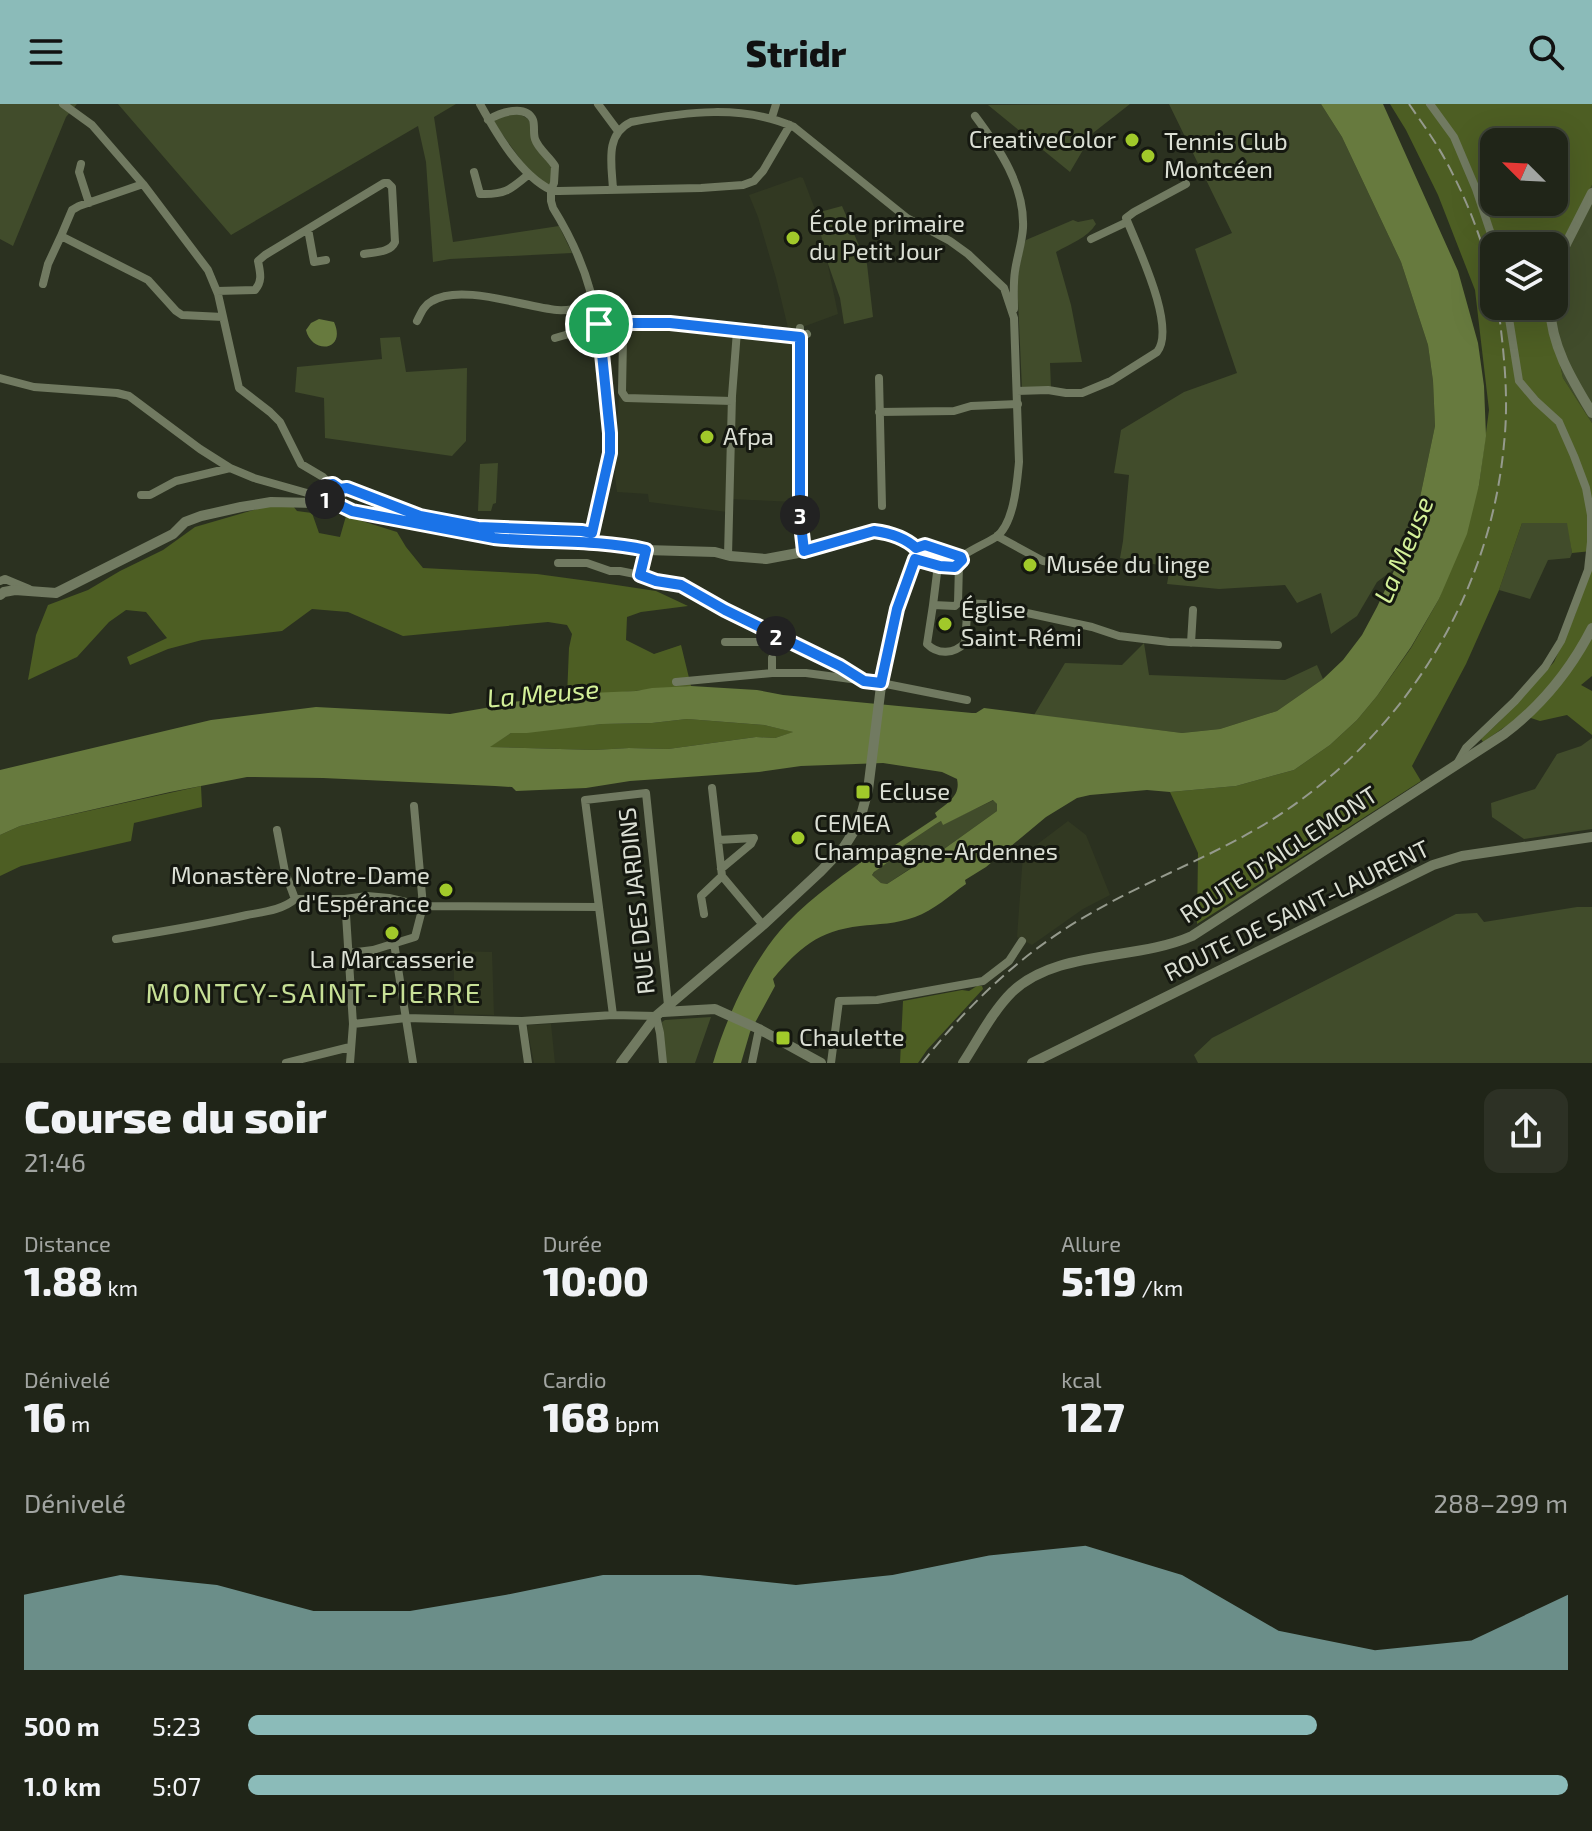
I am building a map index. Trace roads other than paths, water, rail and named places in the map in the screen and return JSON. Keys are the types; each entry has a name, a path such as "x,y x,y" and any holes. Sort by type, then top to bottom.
{"street":[{"path":"63,104 92,125 143,184 208,270 217,291 239,388 280,422 301,464 323,477 344,508 494,538 592,538"},
{"path":"480,104 488,120 529,174 540,185 551,190 743,185 754,181 763,171 790,125"},
{"path":"598,104 618,131"},
{"path":"772,117 776,104"},
{"path":"1430,104 1454,137 1490,232"},
{"path":"488,120 513,108 529,113 533,119 535,140 555,166 551,190 553,208 578,252 589,281 599,324 610,423 610,453 592,538"},
{"path":"613,190 612,145 621,127 631,122 706,110 772,117 790,125 907,218 968,254 1004,288 1014,318"},
{"path":"0,378 34,387 129,396 200,449 230,468 254,478 307,493 347,488 420,516 464,525 575,531 646,550 715,552 766,559 874,531 886,532 901,538 916,553 938,565 955,567 960,560 997,536 1007,522 1019,462 1014,275 1023,228 1021,211 1018,192 1007,165 975,116"},
{"path":"81,164 79,172 89,203"},
{"path":"474,172 480,194 500,195 529,174"},
{"path":"750,182 755,193"},
{"path":"217,291 255,290 261,277 260,258 388,183 392,187 395,242 387,250 364,254"},
{"path":"43,284 48,264 72,210 143,184"},
{"path":"1017,391 1082,393 1111,381 1162,346 1162,325 1153,281 1126,218 1186,184"},
{"path":"1568,240 1592,193"},
{"path":"1091,239 1127,222"},
{"path":"308,229 314,262 326,260"},
{"path":"61,236 148,280 182,315 223,317"},
{"path":"417,321 423,308 445,295 498,298 559,310 595,306"},
{"path":"1457,764 1466,748 1545,667 1561,641 1588,570 1591,515 1586,488 1559,422 1519,381 1509,320"},
{"path":"1552,320 1562,360 1592,413"},
{"path":"555,338 599,324 670,323 737,331 802,333 800,515 804,551"},
{"path":"728,556 737,331"},
{"path":"623,339 622,392 626,398 732,401"},
{"path":"879,378 882,506"},
{"path":"879,412 954,411 971,406 1018,404"},
{"path":"141,495 150,495 187,478 230,468"},
{"path":"0,595 15,590 56,593 173,534 185,522 201,516 271,502 315,503 332,492"},
{"path":"997,536 1043,561 1084,567"},
{"path":"621,1063 662,1011 763,925 844,847 864,809 880,687 897,609 916,553 925,545 960,560"},
{"path":"640,575 646,550"},
{"path":"938,565 927,644 942,653 962,647 965,643 967,615 962,603 960,560"},
{"path":"558,563 587,563 610,571 681,585 864,681 880,687 967,700"},
{"path":"0,581 5,579 36,592"},
{"path":"933,605 985,604 1092,627 1119,636 1169,642 1278,645"},
{"path":"1191,643 1193,610"},
{"name":"ROUTE D'AIGLEMONT","path":"963,1063 1000,1006 1034,975 1069,964 1163,947 1192,936 1516,725 1567,669 1592,628"},
{"path":"725,642 770,642 796,646"},
{"path":"772,658 772,673"},
{"path":"676,682 772,673 806,673 864,681"},
{"path":"712,788 721,872 763,925"},
{"name":"RUE DES JARDINS","path":"599,907 585,800 646,793 663,1063"},
{"path":"349,953 373,950 415,937 423,906 414,806"},
{"path":"277,830 285,872 295,899"},
{"name":"ROUTE DE SAINT-LAURENT","path":"1032,1063 1433,865 1462,856 1592,837"},
{"path":"704,914 701,896 754,838 718,840"},
{"path":"116,939 230,919 290,904 295,899 367,896 423,906 599,907 613,1015"},
{"path":"345,899 353,1024 350,1063"},
{"path":"831,1063 839,1001 877,1000 983,981 1009,961 1022,941"},
{"path":"394,943 413,1063"},
{"path":"693,984 693,998 703,1009"},
{"path":"353,1024 406,1018 522,1021 715,1009 821,1063"},
{"path":"522,1021 528,1063"},
{"path":"752,1063 758,1029"},
{"path":"286,1063 350,1047"}],"water":[{"name":"La Meuse","path":"1321,104 1383,104 1458,271 1478,343 1484,386 1486,436 1479,485 1467,534 1439,599 1411,647 1357,720 1330,745 1294,770 1236,786 1170,792 1147,790 1077,798 1046,817 986,867 965,880 966,884 928,911 901,921 845,928 810,943 773,979 775,986 750,1032 741,1063 713,1063 742,988 775,937 797,913 842,876 882,847 886,851 937,817 935,813 955,795 957,779 942,772 883,763 801,766 630,781 586,788 516,791 512,787 495,786 247,777 20,826 0,835 0,770 211,720 316,707 450,714 494,704 691,686 972,713 984,708 1182,733 1220,729 1277,711 1323,679 1362,635 1407,543 1435,426 1428,345 1401,262 1342,137","holes":["687,719 764,725 793,732 775,738 756,737 668,749 490,747 511,733","993,800 997,811 944,849 940,845 938,851 887,884 872,875 891,860 888,856 936,824 941,821 943,825"]},
{"path":"319,319 334,322 337,332 332,344 321,346 309,338 306,330"}],"railway":[{"path":"1409,104 1447,163 1480,239"},
{"path":"922,1063 979,998 1044,943 1114,900 1265,824 1313,791 1356,752 1395,709 1429,662 1457,611 1479,558 1495,502 1506,410 1500,320"}],"place":[{"name":"CreativeColor","path":"1132,140"},
{"name":"Tennis Club Montcéen","path":"1148,156"},
{"name":"École primaire du Petit Jour","path":"793,238"},
{"name":"Afpa","path":"707,437"},
{"name":"Musée du linge","path":"1030,565"},
{"name":"Église Saint-Rémi","path":"945,624"},
{"name":"Ecluse","path":"863,792"},
{"name":"CEMEA Champagne-Ardennes","path":"798,838"},
{"name":"Monastère Notre-Dame d'Espérance","path":"446,890"},
{"name":"La Marcasserie","path":"392,933"},
{"name":"Chaulette","path":"783,1038"}],"district":[{"name":"MONTCY-SAINT-PIERRE","path":"314,993"}]}
